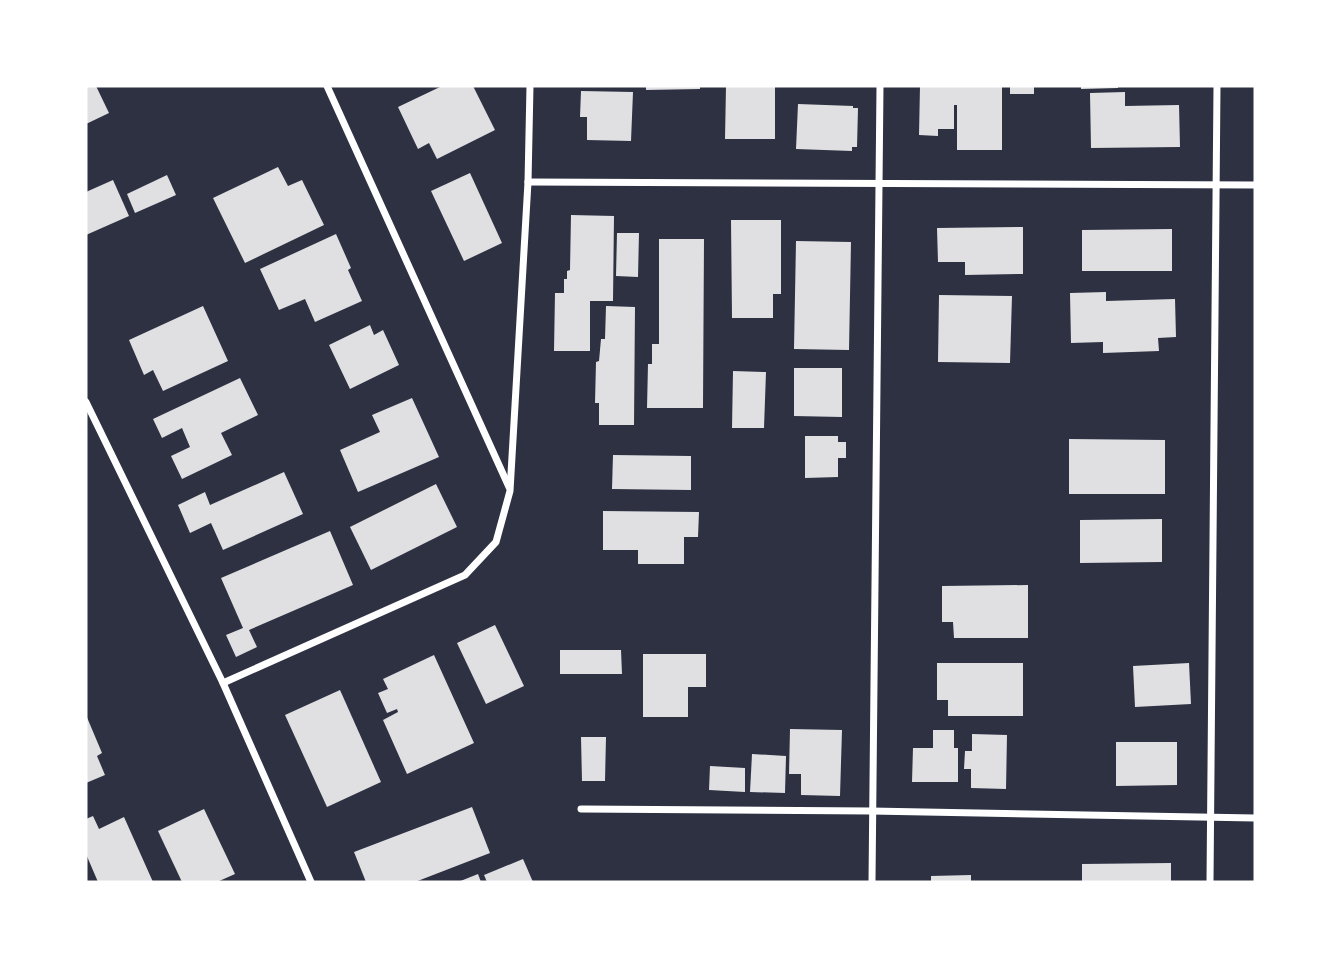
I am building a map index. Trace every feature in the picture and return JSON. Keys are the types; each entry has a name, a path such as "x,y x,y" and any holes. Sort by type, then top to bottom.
{"street":[{"path":"327,86 510,491"},
{"path":"223,683 465,575 496,542 510,491 528,181 530,86"},
{"path":"872,882 880,86"},
{"path":"1210,882 1217,86"},
{"path":"528,181 1255,185"},
{"path":"86,402 223,683 311,882"},
{"path":"581,809 1255,818"}],"building":[{"path":"86,86 96,86 109,113 86,124"},
{"path":"442,86 473,86 495,130 437,159 429,143 418,149 398,107"},
{"path":"646,86 700,86 700,89 646,90"},
{"path":"726,86 775,86 775,139 725,139"},
{"path":"920,86 1002,86 1002,150 957,150 957,105 954,105 954,129 938,129 938,136 919,135"},
{"path":"1010,86 1034,86 1034,94 1010,94"},
{"path":"1081,86 1118,86 1118,88 1081,89"},
{"path":"581,91 633,92 631,141 587,140 587,117 580,117"},
{"path":"1125,92 1125,106 1179,105 1180,147 1091,148 1090,93"},
{"path":"798,104 858,108 857,147 852,147 852,151 796,149"},
{"path":"278,167 288,186 302,180 324,225 245,263 213,198"},
{"path":"470,173 502,243 464,261 431,191"},
{"path":"167,175 176,195 135,213 127,194"},
{"path":"113,180 129,216 86,235 86,192"},
{"path":"571,215 614,216 613,301 590,301 590,351 554,351 555,293 564,293 564,279 567,279 567,271 570,270"},
{"path":"731,220 781,220 781,294 773,294 773,318 732,318"},
{"path":"1023,227 1023,274 965,275 965,262 938,262 937,228"},
{"path":"1172,229 1172,271 1082,271 1082,230"},
{"path":"617,233 639,233 638,277 616,276"},
{"path":"336,234 362,301 315,322 305,299 279,310 260,269"},
{"path":"659,239 704,239 703,408 647,408 648,364 652,364 652,344 659,344"},
{"path":"796,241 851,242 849,350 794,349"},
{"path":"1106,292 1106,301 1175,299 1176,337 1158,338 1159,351 1103,353 1103,342 1071,343 1070,293"},
{"path":"939,295 1012,296 1010,363 938,362"},
{"path":"203,306 228,361 163,391 153,370 144,375 129,340"},
{"path":"606,306 635,307 634,425 599,425 599,403 595,403 596,362 599,361 601,339 605,339"},
{"path":"370,325 374,335 383,330 399,365 350,389 329,345"},
{"path":"794,368 842,368 842,417 794,416"},
{"path":"733,371 766,372 764,428 732,428"},
{"path":"240,378 258,415 221,433 232,455 182,479 171,456 190,447 182,428 162,438 153,419"},
{"path":"412,398 439,457 358,492 340,450 380,432 372,415"},
{"path":"805,436 838,436 838,442 846,442 846,458 838,458 838,477 805,478"},
{"path":"1069,439 1165,440 1165,494 1069,494"},
{"path":"613,455 691,456 691,490 612,489"},
{"path":"284,472 303,514 223,550 211,523 190,533 178,505 205,492 210,505"},
{"path":"436,484 457,527 371,570 350,527"},
{"path":"603,511 699,512 698,537 684,537 684,564 638,564 638,550 603,550"},
{"path":"1162,519 1162,562 1080,563 1080,520"},
{"path":"330,531 353,585 249,630 257,647 236,657 226,635 243,628 221,578"},
{"path":"1028,585 1028,638 954,638 953,622 942,622 942,586"},
{"path":"495,625 524,686 486,704 457,643"},
{"path":"560,650 621,650 622,674 560,674"},
{"path":"643,654 706,654 706,687 688,687 688,717 643,717"},
{"path":"434,655 474,743 407,774 383,720 398,712 397,709 387,713 378,693 388,689 383,679"},
{"path":"937,663 1023,663 1023,716 948,716 948,700 937,700"},
{"path":"1189,663 1191,704 1135,707 1133,666"},
{"path":"340,690 381,782 327,807 285,715"},
{"path":"86,715 102,753 97,756 105,775 86,783"},
{"path":"790,729 842,730 840,796 801,795 801,774 789,774"},
{"path":"933,730 954,730 954,748 958,748 958,782 912,782 913,748 933,748"},
{"path":"972,734 1007,735 1006,789 971,788 971,769 964,769 965,751 972,751"},
{"path":"581,737 606,737 605,781 582,781"},
{"path":"1116,742 1177,742 1177,785 1116,786"},
{"path":"752,754 786,756 785,793 750,792"},
{"path":"710,766 745,768 745,792 709,790"},
{"path":"472,807 490,853 415,882 366,882 354,852"},
{"path":"204,809 235,874 217,882 182,882 158,831"},
{"path":"93,816 99,829 124,817 153,882 98,882 86,854 86,819"},
{"path":"523,859 533,882 487,882 484,875"},
{"path":"1171,863 1171,882 1082,882 1082,864"},
{"path":"478,874 481,882 458,882"},
{"path":"971,875 971,882 931,882 931,876"}]}
